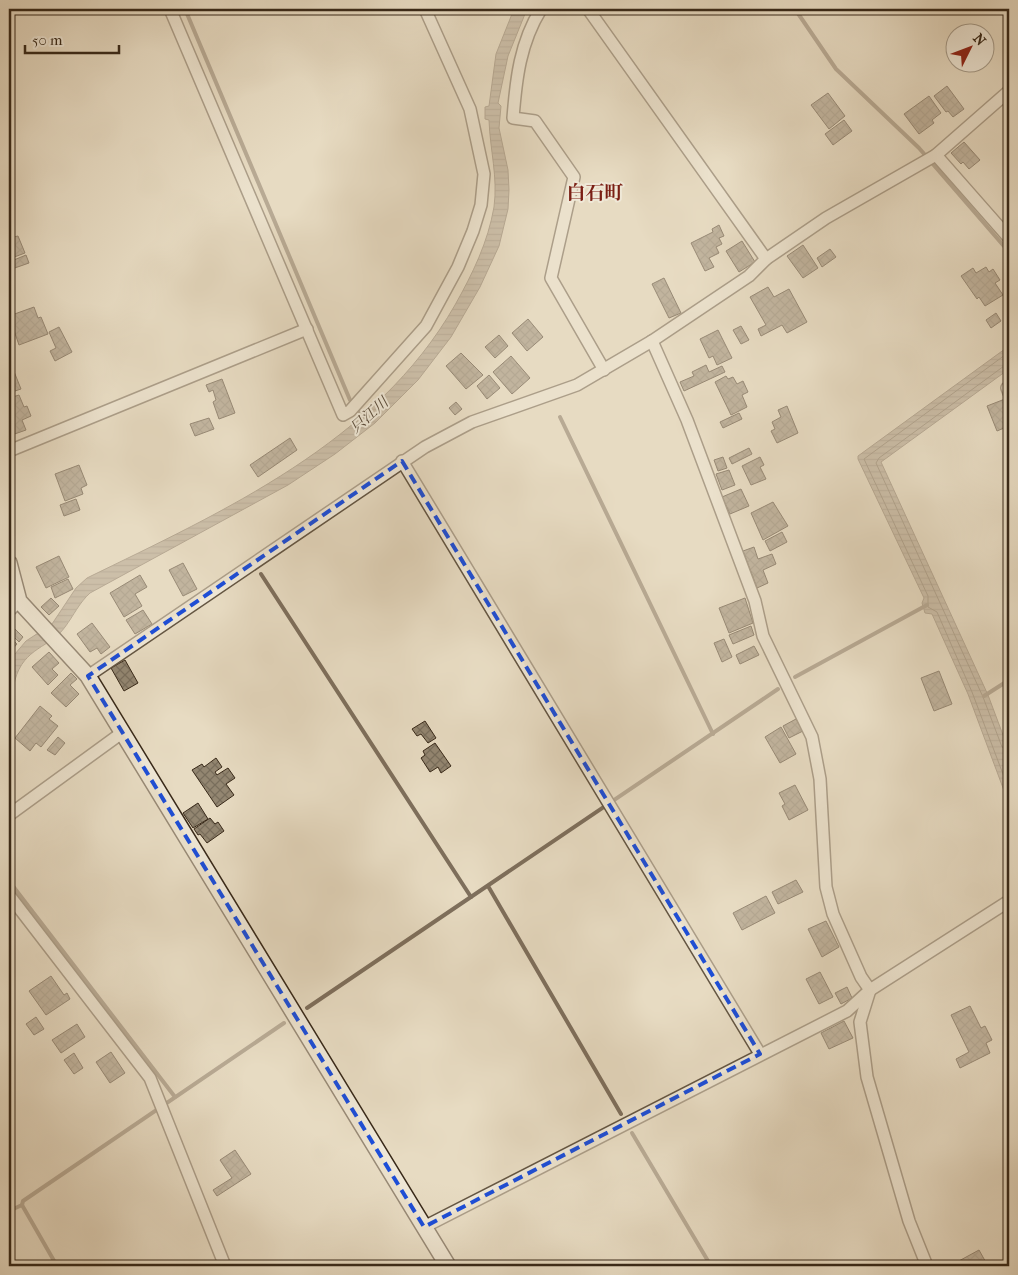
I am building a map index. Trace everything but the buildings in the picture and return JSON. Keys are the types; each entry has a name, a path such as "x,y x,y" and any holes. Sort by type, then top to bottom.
{"street":[{"path":"170,9 343,414 350,411 426,326 458,267 474,231 481,204 484,174 470,110 425,9"},
{"path":"541,9 535,18 518,66 513,118 535,122 574,177 551,278 604,370"},
{"path":"588,9 766,259"},
{"path":"88,676 402,462 472,422 577,385 652,341 749,276 766,259 826,218 931,158 1009,92"},
{"path":"931,158 1005,226 1009,238"},
{"path":"9,450 307,329"},
{"path":"652,341 687,420 725,520 755,601 764,636 812,737 820,779 826,887 833,914 861,977 870,990"},
{"path":"1009,387 1009,393"},
{"path":"402,462 760,1054"},
{"path":"9,563 14,606 38,624 88,676 448,1266"},
{"path":"9,815 123,732"},
{"path":"9,895 150,1078 225,1266"},
{"path":"424,1227 847,1011 870,990 1009,900"},
{"path":"870,990 860,1022 867,1077 908,1220 927,1266"}],"highlighted area":[{"path":"402,461 760,1054 424,1227 88,676"}],"water":[{"name":"只江川","path":"514,9 527,9 508,56 498,103 501,106 499,128 508,170 508,209 499,246 480,287 451,337 418,380 375,423 335,454 288,485 90,593 59,634 24,661 15,680 12,712 9,722 9,661 26,641 52,624 76,588 87,578 243,499 293,468 340,434 383,396 422,354 455,305 468,281 484,245 491,220 494,207 495,185 489,120 485,119 485,107 489,106 496,54"},
{"path":"1009,346 1009,369 881,462 988,695 1009,751 1009,804 968,694 932,614 925,613 922,603 924,598 858,456"}],"waterway":[{"path":"185,9 350,400"},
{"path":"795,9 836,69 919,148 1009,252"},
{"name":"只江川","path":"360,412 367,419"},
{"path":"560,417 713,734"},
{"path":"261,574 471,897"},
{"path":"795,677 927,605"},
{"path":"984,696 1009,680"},
{"path":"307,1008 778,689"},
{"path":"9,881 175,1097"},
{"path":"488,886 621,1114"},
{"path":"57,1266 22,1205 23,1201 284,1023"},
{"path":"632,1133 711,1266"},
{"path":"9,1211 22,1205"}],"district":[{"name":"白石町","path":"595,192"}]}
